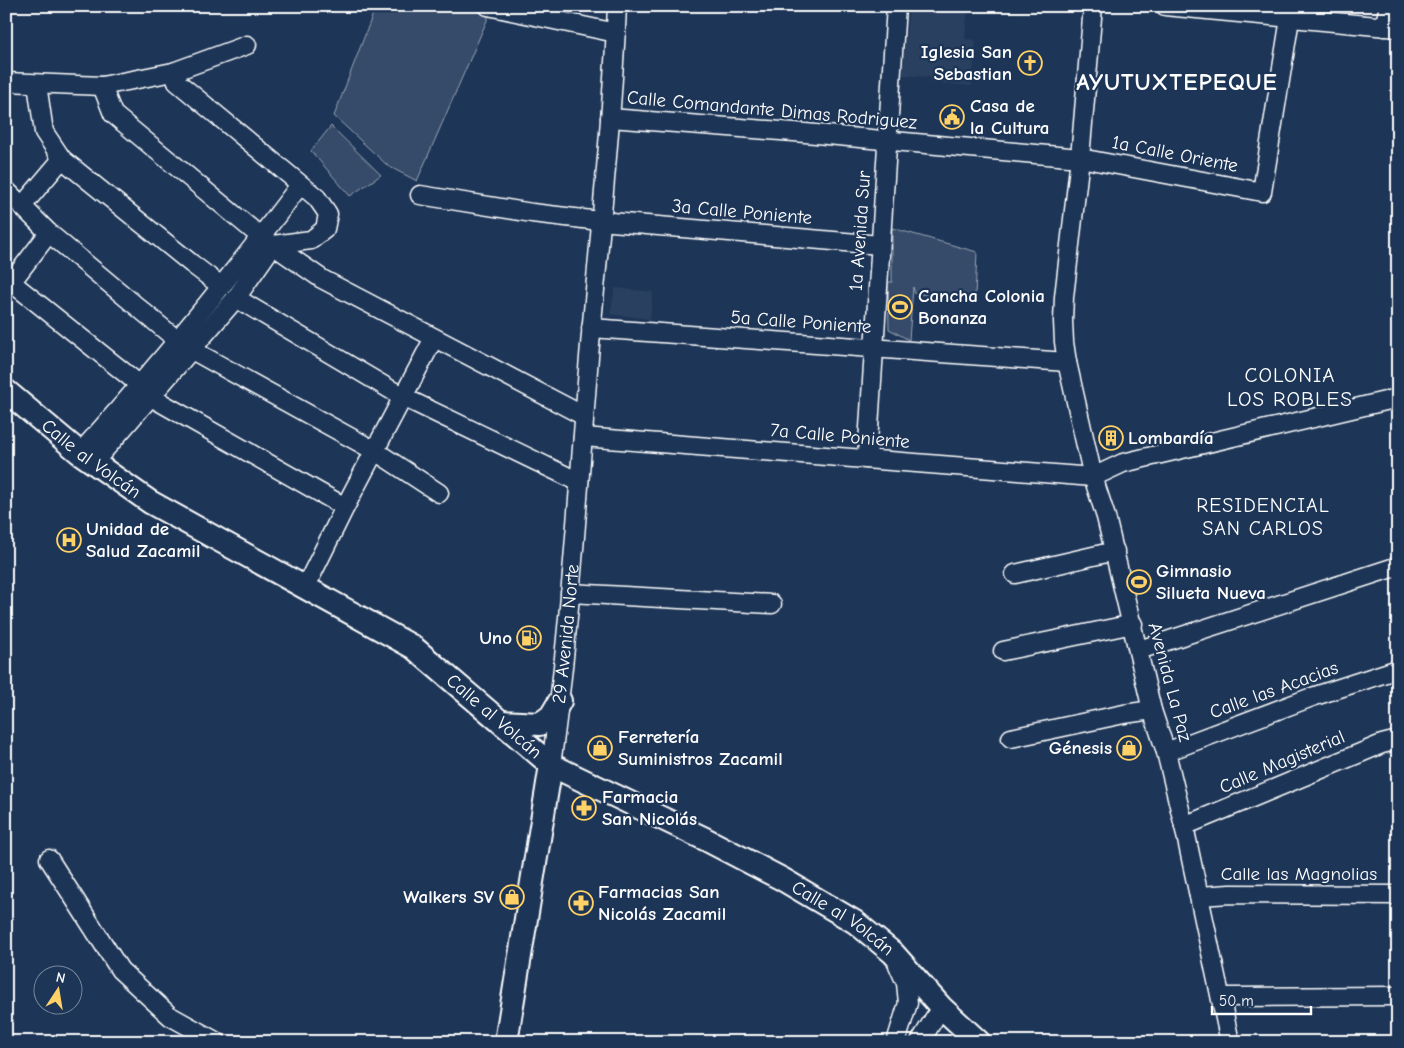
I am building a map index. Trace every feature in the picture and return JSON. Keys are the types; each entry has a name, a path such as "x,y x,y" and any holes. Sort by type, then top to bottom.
{"main road":[{"name":"Calle al Volcán","path":"6,390 87,458 150,502 413,647 551,765 705,839 782,879 855,922 893,953 941,1007 978,1042"},
{"path":"501,722 540,724 551,716 560,701"},
{"name":"29 Avenida Norte","path":"506,1042 551,765"}],"street":[{"path":"488,6 616,33"},
{"name":"29 Avenida Norte","path":"551,765 560,701 570,592 610,118 617,6"},
{"name":"1a Avenida Sur","path":"866,459 896,6"},
{"name":"Avenida La Paz","path":"1093,6 1080,158 1063,309 1063,333 1067,362 1093,477 1115,551 1152,710 1166,752 1184,826 1230,1042"},
{"path":"1165,6 1292,12 1391,27 1389,6"},
{"name":"1a Calle Oriente","path":"1080,158 1262,192 1292,12"},
{"path":"6,82 102,86 174,72 247,45"},
{"path":"146,391 177,340 221,286 267,241 311,240 325,229 328,214 318,198 177,82 174,72"},
{"path":"38,84 44,132 62,159 221,286"},
{"path":"102,86 113,114 267,241 322,279 584,416"},
{"name":"Calle Comandante Dimas Rodriguez","path":"610,118 887,140 1080,158"},
{"path":"23,206 62,159"},
{"path":"87,458 146,391 192,350 236,298 300,185"},
{"path":"6,190 50,233 177,340"},
{"name":"3a Calle Poniente","path":"420,194 532,213 600,221 880,245"},
{"path":"50,233 8,283 146,391 345,507"},
{"path":"236,298 403,397 579,482"},
{"name":"5a Calle Poniente","path":"592,328 1067,362"},
{"path":"305,588 345,507 434,338"},
{"path":"192,350 375,451 439,493"},
{"path":"1093,477 1123,463 1398,398"},
{"name":"7a Calle Poniente","path":"583,437 1093,477"},
{"path":"1015,574 1115,551"},
{"path":"1139,650 1398,566"},
{"path":"570,592 772,604"},
{"path":"1003,651 1133,624"},
{"name":"Calle las Acacias","path":"1166,752 1312,697 1398,669"},
{"path":"1011,738 1124,714 1152,710"},
{"name":"Calle Magisterial","path":"1184,826 1382,744 1398,740"},
{"path":"49,859 120,970 170,1016 216,1042"},
{"name":"Calle las Magnolias","path":"1199,896 1230,894 1398,895"},
{"path":"893,953 906,983 908,993 908,1004 896,1042"},
{"path":"1221,997 1398,996"},
{"path":"920,1042 941,1007"}],"shaded area":[{"path":"376,6 470,6 491,11 417,181 388,166 334,116"},
{"path":"909,6 968,6 965,39 976,40 972,86 930,82 930,77 902,75"},
{"path":"331,126 381,175 350,196 311,151"},
{"path":"892,228 977,252 975,298 915,294 913,287 909,340 889,329 888,282 892,282"},
{"path":"615,288 653,292 650,319 610,314"}],"place":[{"name":"Iglesia San Sebastian","path":"1030,63"},
{"name":"Casa de la Cultura","path":"952,117"},
{"name":"Cancha Colonia Bonanza","path":"900,307"},
{"name":"Lombardía","path":"1111,438"},
{"name":"Unidad de Salud Zacamil","path":"69,540"},
{"name":"Gimnasio Silueta Nueva","path":"1139,582"},
{"name":"Uno","path":"529,638"},
{"name":"Ferretería Suministros Zacamil","path":"600,748"},
{"name":"Génesis","path":"1129,748"},
{"name":"Farmacia San Nicolás","path":"584,808"},
{"name":"Walkers SV","path":"512,897"},
{"name":"Farmacias San Nicolás Zacamil","path":"581,903"}],"district":[{"name":"AYUTUXTEPEQUE","path":"1177,82"},
{"name":"COLONIA LOS ROBLES","path":"1290,387"},
{"name":"RESIDENCIAL SAN CARLOS","path":"1263,516"}]}
